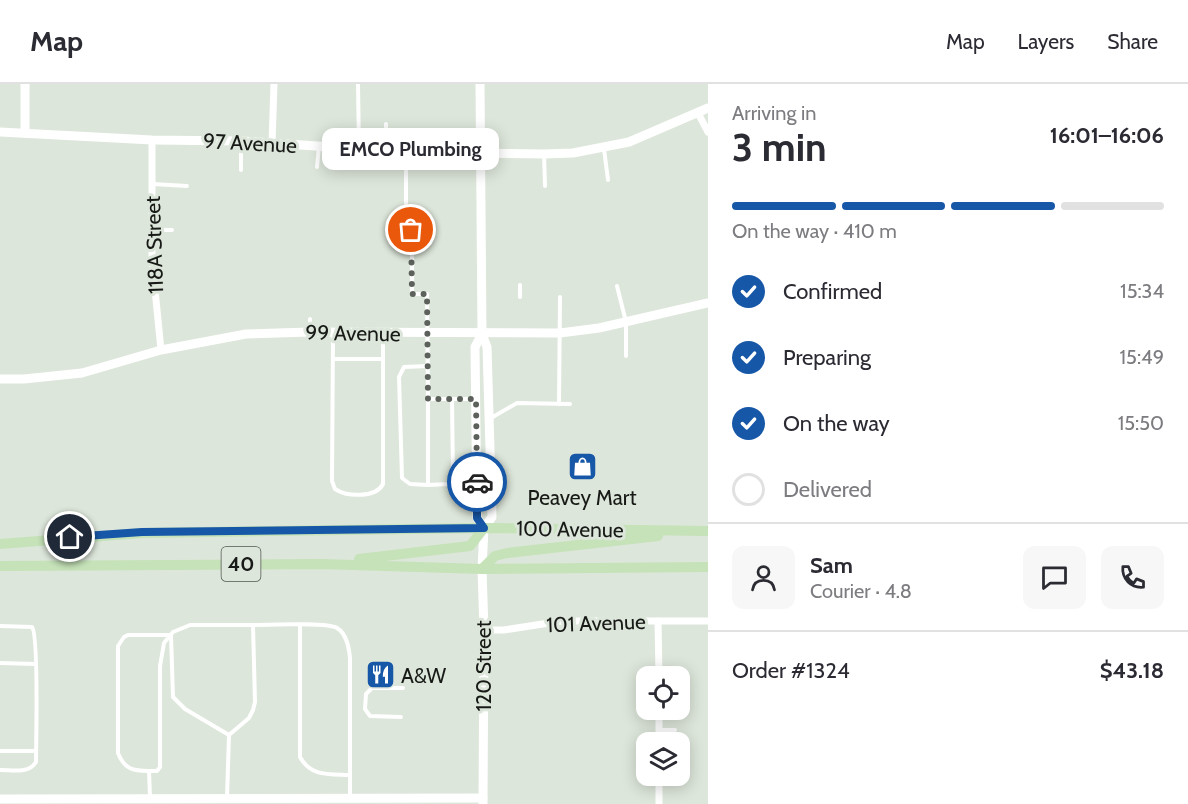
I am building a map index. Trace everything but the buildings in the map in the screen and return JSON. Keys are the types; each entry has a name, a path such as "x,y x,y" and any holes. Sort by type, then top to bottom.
{"main road":[{"name":"100 Avenue","path":"0,544 142,532 484,528 707,531"},
{"path":"321,564 470,546 484,528"},
{"path":"482,569 495,556 507,553 707,531"},
{"name":"100 Avenue","path":"0,566 321,564 482,569 708,567"}],"street":[{"path":"25,84 25,133"},
{"path":"272,143 274,84"},
{"name":"120 Street","path":"480,84 482,334 488,347 492,517 484,528 482,569 483,801"},
{"name":"97 Avenue","path":"0,132 152,140 241,141 406,152 544,154 573,153 629,142 708,108"},
{"path":"698,113 708,132"},
{"name":"118A Street","path":"152,140 154,290 161,350"},
{"name":"99 Avenue","path":"0,379 82,373 161,350 246,334 560,333 599,328 708,303"},
{"name":"120 Street","path":"482,334 475,347 477,518 484,528"},
{"name":"101 Avenue","path":"484,630 504,630 562,621 708,621"},
{"path":"658,621 658,666"},
{"path":"659,720 659,730"},
{"path":"659,786 659,804"},
{"path":"0,799 63,801 350,798 483,801"}],"lane":[{"path":"358,84 358,149"},
{"path":"386,124 386,151"},
{"path":"241,141 241,170"},
{"path":"316,167 319,147"},
{"path":"604,148 608,180"},
{"path":"406,152 406,215 411,226 412,294 427,294 428,485"},
{"path":"544,154 545,186"},
{"path":"152,184 187,186"},
{"path":"152,230 172,230"},
{"path":"520,285 520,297"},
{"path":"617,286 626,322 626,356"},
{"path":"559,404 560,297"},
{"path":"310,319 310,332"},
{"path":"333,332 332,481 335,489 344,494 374,493 382,488 383,484 383,333"},
{"path":"333,359 383,360"},
{"path":"428,366 404,368 399,377 402,478 410,484 445,485 452,482 452,399"},
{"path":"428,399 476,399"},
{"path":"490,418 517,403 570,404"},
{"path":"171,635 128,635 118,646 118,753 121,761 130,770 157,771 160,767 161,652 164,643 180,628 190,625 336,627 342,632 349,647 350,798"},
{"path":"227,799 229,735 249,718 255,702 253,625"},
{"path":"300,625 300,757 308,768 320,774 350,775"},
{"path":"0,626 33,627 36,633 36,762 31,768 0,770"},
{"path":"171,635 173,697 185,709 229,735"},
{"path":"0,663 36,664"},
{"path":"401,717 370,716 365,709 366,694 372,688 403,688"},
{"path":"659,730 675,730"},
{"path":"0,751 36,752"},
{"path":"150,771 150,799"}],"way so far":[{"path":"411,230 412,294 427,294 428,399 476,399 477,482"}],"place":[{"name":"EMCO Plumbing","path":"411,230"},
{"name":"Peavey Mart","path":"582,466"},
{"name":"A&W","path":"380,675"}],"route":[{"path":"70,537 142,532 484,528 477,518 477,482"}]}
